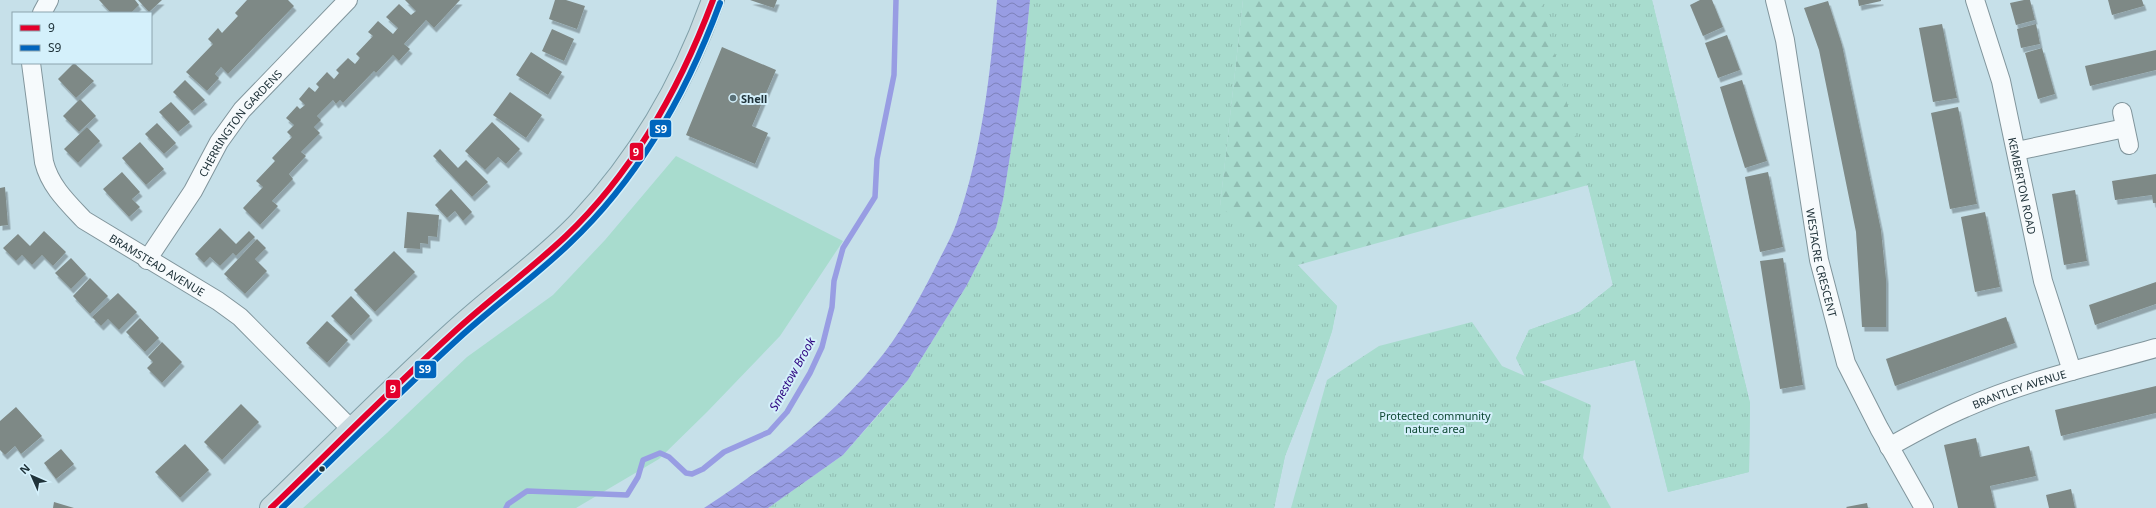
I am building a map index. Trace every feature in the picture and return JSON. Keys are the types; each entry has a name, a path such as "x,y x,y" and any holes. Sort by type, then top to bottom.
{"highway":[{"path":"271,508 455,330 580,222 611,186 638,151 666,106 689,61 713,0"}],"street":[{"path":"43,12 49,0"},
{"name":"CHERRINGTON GARDENS","path":"147,260 193,191 219,142 242,110 348,0"},
{"name":"WESTACRE CRESCENT","path":"1775,0 1785,40 1819,260 1846,363 1889,447 1924,508"},
{"name":"KEMBERTON ROAD","path":"1975,0 2001,81 2017,151 2043,281 2072,371"},
{"name":"BRAMSTEAD AVENUE","path":"31,64 44,162 48,176 66,201 84,220 147,260 218,301 240,317 352,430"},
{"path":"2017,151 2125,128"},
{"name":"BRANTLEY AVENUE","path":"1889,447 1965,407 1994,396 2072,371 2156,348"}],"green space":[{"path":"1030,0 1243,0 1220,207 1297,265 1337,306 1332,331 1320,367 1285,456 1274,508 768,508 843,455 908,380 967,285 996,228 1003,200 1021,87"},
{"path":"1243,0 1652,0 1750,403 1749,472 1668,492 1635,360 1529,384 1516,358 1529,330 1579,312 1613,285 1588,185 1298,265 1337,306 1332,331 1320,367 1285,456 1274,508 1126,169 1220,206"},
{"name":"Protected community nature area","path":"1541,0 1652,0 1750,403 1749,472 1668,492 1635,360 1539,382 1591,405 1583,458 1611,508 1291,508 1327,380 1379,346 1472,322 1502,366 1525,376 1516,358 1529,330 1579,312 1613,285"},
{"path":"676,156 843,241 780,336 707,412 659,459 576,508 303,508 387,433 467,357 553,295 605,240"}],"water":[{"path":"997,0 1030,0 1021,87 1003,200 996,228 967,285 908,380 843,455 768,508 704,508 795,442 838,404 884,353 914,308 952,235 966,195 984,112"}],"building":[{"path":"99,0 135,0 139,5 132,12 110,12"},
{"path":"138,0 162,0 149,12"},
{"path":"247,0 288,0 294,6 228,74 221,67 215,74 219,78 207,91 186,72 213,44 208,39 218,28 222,33 238,16 235,13"},
{"path":"405,0 460,0 434,28 426,20 404,44 410,49 399,61 393,55 376,73 374,71 343,103 340,100 336,104 333,100 317,116 321,120 314,127 320,133 301,152 306,156 289,174 293,179 272,201 278,206 260,225 243,208 263,187 256,181 275,161 272,158 292,137 287,132 294,125 286,118 297,106 300,109 305,105 299,99 309,87 315,92 319,87 316,84 327,72 334,79 339,73 336,70 348,58 355,64 360,58 356,54 373,36 368,32 378,21 393,34 398,28 386,17 399,4 411,15 416,11"},
{"path":"555,0 566,0 585,6 577,29 549,19"},
{"path":"750,0 777,0 774,8"},
{"path":"1700,0 1712,0 1723,27 1703,36 1690,5"},
{"path":"1858,0 1881,0 1881,1 1859,6"},
{"path":"2030,0 2035,20 2016,25 2010,3"},
{"path":"2108,0 2142,0 2144,6 2112,15"},
{"path":"1828,1 1842,45 1881,230 1886,279 1886,327 1862,327 1856,232 1819,50 1804,8"},
{"path":"1942,24 1957,98 1933,102 1919,28"},
{"path":"2036,24 2040,44 2021,48 2017,29"},
{"path":"552,29 574,39 564,61 542,51"},
{"path":"1727,35 1740,70 1718,78 1705,43"},
{"name":"Shell","path":"722,47 776,70 752,126 768,133 755,164 686,135"},
{"path":"2042,48 2055,94 2038,99 2025,53"},
{"path":"2156,50 2156,70 2090,86 2085,66"},
{"path":"531,52 562,72 548,95 516,75"},
{"path":"73,64 75,64 94,81 76,98 58,79"},
{"path":"185,80 205,100 192,111 173,92"},
{"path":"1742,80 1767,161 1745,168 1720,87"},
{"path":"510,92 542,115 526,138 493,115"},
{"path":"80,99 96,116 79,132 63,116"},
{"path":"171,102 190,122 178,132 159,112"},
{"path":"1958,107 1977,204 1950,209 1931,113"},
{"path":"492,122 520,149 506,164 498,157 485,170 465,151"},
{"path":"157,123 176,143 164,154 145,134"},
{"path":"87,127 100,141 78,163 64,149"},
{"path":"140,142 164,169 146,185 122,158"},
{"path":"440,149 458,168 466,160 488,182 472,197 433,156"},
{"path":"122,172 140,192 132,199 140,207 129,217 103,189"},
{"path":"1768,172 1783,247 1760,252 1745,177"},
{"path":"2156,174 2156,203 2153,203 2152,195 2115,200 2112,181"},
{"path":"5,187 8,225 0,226 0,188"},
{"path":"451,189 472,212 463,221 455,211 447,218 435,205"},
{"path":"2075,190 2087,261 2064,265 2052,194"},
{"path":"407,212 439,215 437,237 428,236 428,244 420,243 420,249 404,248"},
{"path":"1985,212 2000,287 1975,292 1961,217"},
{"path":"220,228 236,244 249,231 255,237 236,256 233,253 220,266 210,257 204,263 195,254"},
{"path":"44,231 66,252 53,266 42,255 32,265 22,255 16,261 3,248 18,234 30,246"},
{"path":"257,239 266,248 255,259 267,271 245,294 224,274"},
{"path":"394,251 415,272 375,312 354,290"},
{"path":"71,258 86,274 71,289 55,273"},
{"path":"1783,258 1803,385 1780,389 1760,261"},
{"path":"90,278 108,296 90,314 73,296"},
{"path":"2156,282 2156,304 2095,325 2089,305"},
{"path":"118,293 137,312 119,330 108,319 101,326 92,317"},
{"path":"351,296 370,316 351,336 331,316"},
{"path":"2006,317 2015,343 1895,386 1886,359"},
{"path":"140,318 159,338 145,352 126,332"},
{"path":"327,321 348,340 327,363 306,343"},
{"path":"162,342 182,362 162,383 147,368 153,362 148,357"},
{"path":"2156,386 2156,413 2061,436 2055,410"},
{"path":"241,404 259,422 222,460 204,442"},
{"path":"16,407 42,436 21,454 15,446 5,455 0,450 0,421"},
{"path":"1976,438 1980,457 2029,446 2036,476 1990,486 1995,508 1958,508 1944,445"},
{"path":"185,444 209,470 180,498 155,472"},
{"path":"61,449 74,464 56,479 44,463"},
{"path":"2071,489 2075,508 2049,508 2046,495"},
{"path":"54,502 74,508 53,508"},
{"path":"1867,503 1868,508 1846,507"}],"waterway":[{"name":"Smestow Brook","path":"506,508 508,504 527,491 627,495 638,477 643,460 660,453 669,457 686,473 692,474 703,469 724,452 769,432 787,412 810,373 822,347 832,307 834,281 843,248 875,197 877,159 894,75 896,0"}],"transit line":[{"name":"9","path":"271,508 384,397 468,320 552,249 590,211 613,184 653,127 686,65 713,0"},
{"name":"S9","path":"282,508 437,359 473,326 557,255 595,217 640,162 659,132 692,69 720,3"}],"place":[{"name":"Shell","path":"733,98"}]}
